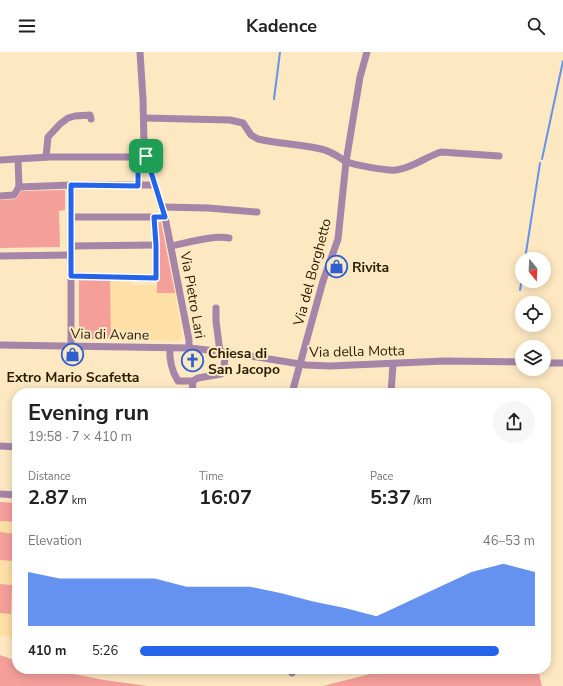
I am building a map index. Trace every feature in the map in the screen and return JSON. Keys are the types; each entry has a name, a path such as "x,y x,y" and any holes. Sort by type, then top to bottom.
{"street":[{"name":"Via Pietro Lari","path":"140,52 144,143 146,156 165,217 189,340 189,348"},
{"name":"Via del Borghetto","path":"293,388 322,281 338,239 346,162 360,77 367,52"},
{"path":"46,157 48,137 60,124 68,118 75,116 90,115 91,119"},
{"path":"144,118 194,118 237,121 243,123 251,135 258,139 322,149 340,156 346,162 388,170 407,168 432,154 441,152 499,156"},
{"path":"138,156 138,186"},
{"path":"0,160 46,157 146,156"},
{"path":"0,196 14,195 19,186 18,159"},
{"path":"70,346 71,185"},
{"path":"19,186 155,186"},
{"path":"162,207 208,208 257,212"},
{"path":"72,217 165,217"},
{"path":"71,276 156,278 154,217"},
{"name":"Via Pietro Lari","path":"170,246 223,237 229,238"},
{"path":"71,246 156,245"},
{"path":"0,256 71,255"},
{"path":"192,388 193,381 198,378 221,374 223,372 223,352 216,321 216,308"},
{"name":"Via di Avane","path":"0,345 170,348 169,356 178,381 193,381"},
{"name":"Via della Motta","path":"170,348 189,348 300,364 330,366 444,361 515,362"},
{"path":"551,363 563,363"},
{"path":"392,388 394,364"},
{"path":"0,446 12,447"},
{"path":"0,494 12,495"}],"shaded area":[{"path":"65,190 65,210 59,211 60,247 0,248 0,200 16,199 21,191"},
{"path":"156,222 161,222 175,293 157,293"},
{"path":"79,279 110,279 111,339 79,339"},
{"path":"110,279 132,279 132,285 156,285 157,293 175,293 182,336 181,339 178,341 111,339"},
{"path":"0,502 12,503 12,522 0,521"},
{"path":"0,521 12,522 12,639 0,635"},
{"path":"0,532 12,534 12,561 0,560"},
{"path":"0,584 12,585 11,614 0,613"},
{"path":"0,655 12,659 12,674 73,674 148,686 0,686"},
{"path":"370,674 539,674 542,686 323,686"}],"waterway":[{"path":"274,99 280,52"},
{"path":"542,159 563,61"},
{"path":"526,252 540,163"}],"place":[{"name":"Rivita","path":"337,267"},
{"name":"Extro Mario Scafetta","path":"73,355"},
{"name":"Chiesa di San Jacopo","path":"193,361"}],"route":[{"path":"138,156 146,156 165,217 154,217 156,278 71,276 71,185 138,186 138,156"}]}
